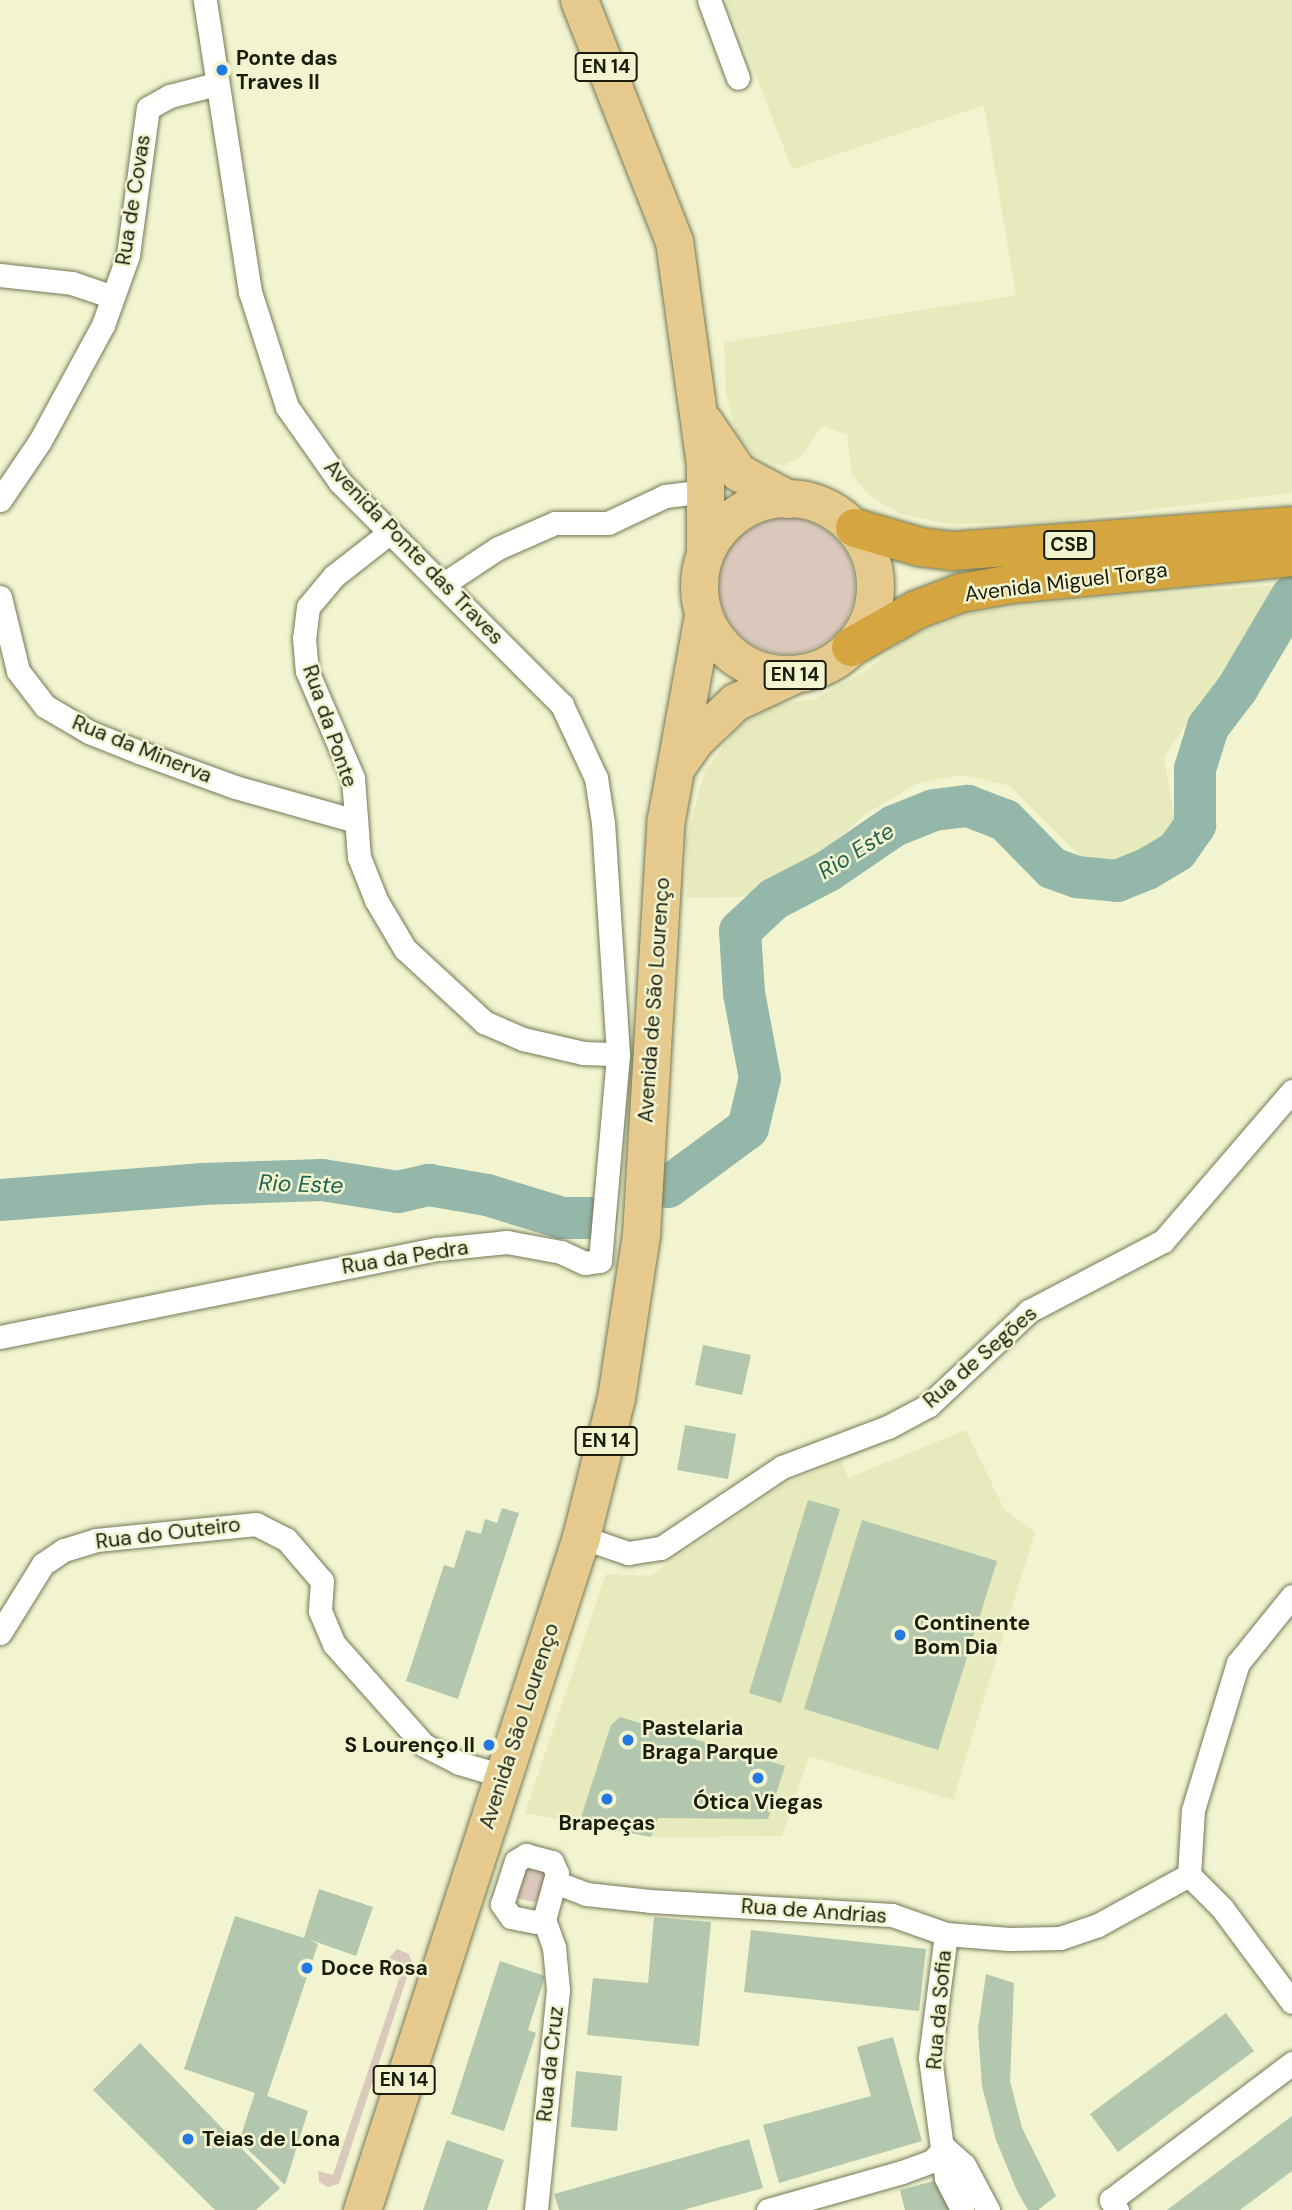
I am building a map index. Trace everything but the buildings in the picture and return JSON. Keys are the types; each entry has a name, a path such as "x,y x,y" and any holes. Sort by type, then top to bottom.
{"highway":[{"name":"Avenida Miguel Torga","path":"855,528 920,547 953,551 1284,542"},
{"name":"Avenida Miguel Torga","path":"851,646 916,610 961,593 1284,542"}],"main road":[{"name":"Avenida de São Lourenço","path":"579,0 674,241 699,412 707,491 705,552 699,575 703,615 667,819 648,1078 641,1234"},
{"name":"Avenida de São Lourenço","path":"699,412 712,437 738,472 788,499"},
{"name":"Avenida de São Lourenço","path":"676,766 696,739 728,708 793,675 821,669 851,646 874,607 876,579 869,552 855,528 833,510 807,500 760,502 741,510 725,523 705,552"},
{"name":"Avenida de São Lourenço","path":"703,615 724,649 740,662 766,673 793,675"},
{"name":"Avenida São Lourenço","path":"362,2210 581,1537 617,1398 641,1234"}],"street":[{"name":"Avenida Ponte das Traves","path":"205,0 250,292 287,407 340,482 562,705 596,778 603,823 618,1054"},
{"path":"709,0 737,78"},
{"name":"Rua de Covas","path":"0,500 40,441 103,325 128,255 148,108 170,96 216,84"},
{"path":"0,275 72,283 113,297"},
{"path":"442,585 498,548 555,523 608,523 665,496 707,491"},
{"name":"Rua da Ponte","path":"390,533 334,576 308,607 304,638 307,671 353,778 363,868 376,901 405,949 484,1022 523,1040 583,1053 618,1054"},
{"name":"Rua da Minerva","path":"0,597 18,671 45,706 89,732 163,761 234,787 356,821"},
{"path":"618,1054 648,1078"},
{"name":"Rua da Pedra","path":"3,1338 134,1307 298,1280 343,1266 438,1250 507,1242 561,1251 585,1262 600,1261 618,1054"},
{"name":"Rua de Segões","path":"581,1537 628,1553 661,1548 782,1467 888,1427 929,1405 1029,1311 1163,1241 1292,1091"},
{"name":"Rua do Outeiro","path":"0,1633 43,1564 64,1550 96,1540 256,1524 286,1539 322,1581 320,1611 334,1644 424,1745 458,1763 503,1776"},
{"path":"1292,1596 1238,1663 1193,1810 1189,1875 1222,1908 1292,2002"},
{"path":"526,1855 552,1862 555,1882 544,1920 527,1922 504,1911 508,1883 516,1861 526,1855"},
{"path":"473,1870 508,1883"},
{"name":"Rua de Andrias","path":"555,1882 586,1894 650,1901 892,1915 946,1934 1059,1938 1098,1926 1189,1875"},
{"name":"Rua da Cruz","path":"536,2210 558,1990 554,1947 544,1920"},
{"name":"Rua da Sofia","path":"946,1934 930,2058 946,2178 962,2210"},
{"path":"1117,2210 1111,2200 1292,2063"},
{"path":"768,2210 932,2161 944,2148 964,2165 988,2210"}],"shaded area":[{"path":"727,0 1292,0 1292,493 1044,522 948,524 900,514 869,495 852,475 847,434 822,426 800,458 782,466 754,455 736,434 726,392 724,342 1016,295 984,105 792,169"},
{"path":"787,518 813,523 835,538 850,560 855,586 850,612 835,634 813,649 787,654 761,649 739,634 724,612 719,586 724,560 739,538 761,523"},
{"path":"1281,585 1164,757 1176,828 1152,850 1112,860 1079,855 1010,786 965,775 918,783 866,814 801,870 741,897 687,898 686,841 704,773 735,731 768,706 815,699 869,669 909,636 972,613 1062,601"},
{"path":"966,1430 1004,1509 1035,1532 953,1800 809,1756 782,1836 651,1837 525,1813 606,1574 650,1576 783,1485 842,1461 848,1478"},
{"path":"527,1865 547,1868 540,1900 533,1902 516,1898"},
{"path":"397,1949 409,1954 412,1962 339,2184 328,2187 319,2182 318,2171 333,2175 404,1964 389,1958"}],"waterway":[{"name":"Rio Este","path":"668,1187 748,1128 760,1078 744,993 740,931 774,899 828,871 894,826 934,810 968,806 1005,820 1052,868 1077,877 1117,881 1147,869 1177,851 1195,825 1195,769 1208,727 1237,689 1292,596"},
{"name":"Rio Este","path":"0,1200 203,1184 322,1180 398,1192 429,1185 487,1195 562,1218 596,1218"}],"place":[{"name":"Ponte das Traves II","path":"222,70"},
{"name":"Continente Bom Dia","path":"900,1635"},
{"name":"Pastelaria Braga Parque","path":"628,1740"},
{"name":"S Lourenço II","path":"489,1745"},
{"name":"Ótica Viegas","path":"758,1778"},
{"name":"Brapeças","path":"607,1799"},
{"name":"Doce Rosa","path":"307,1968"},
{"name":"Teias de Lona","path":"188,2139"}]}
